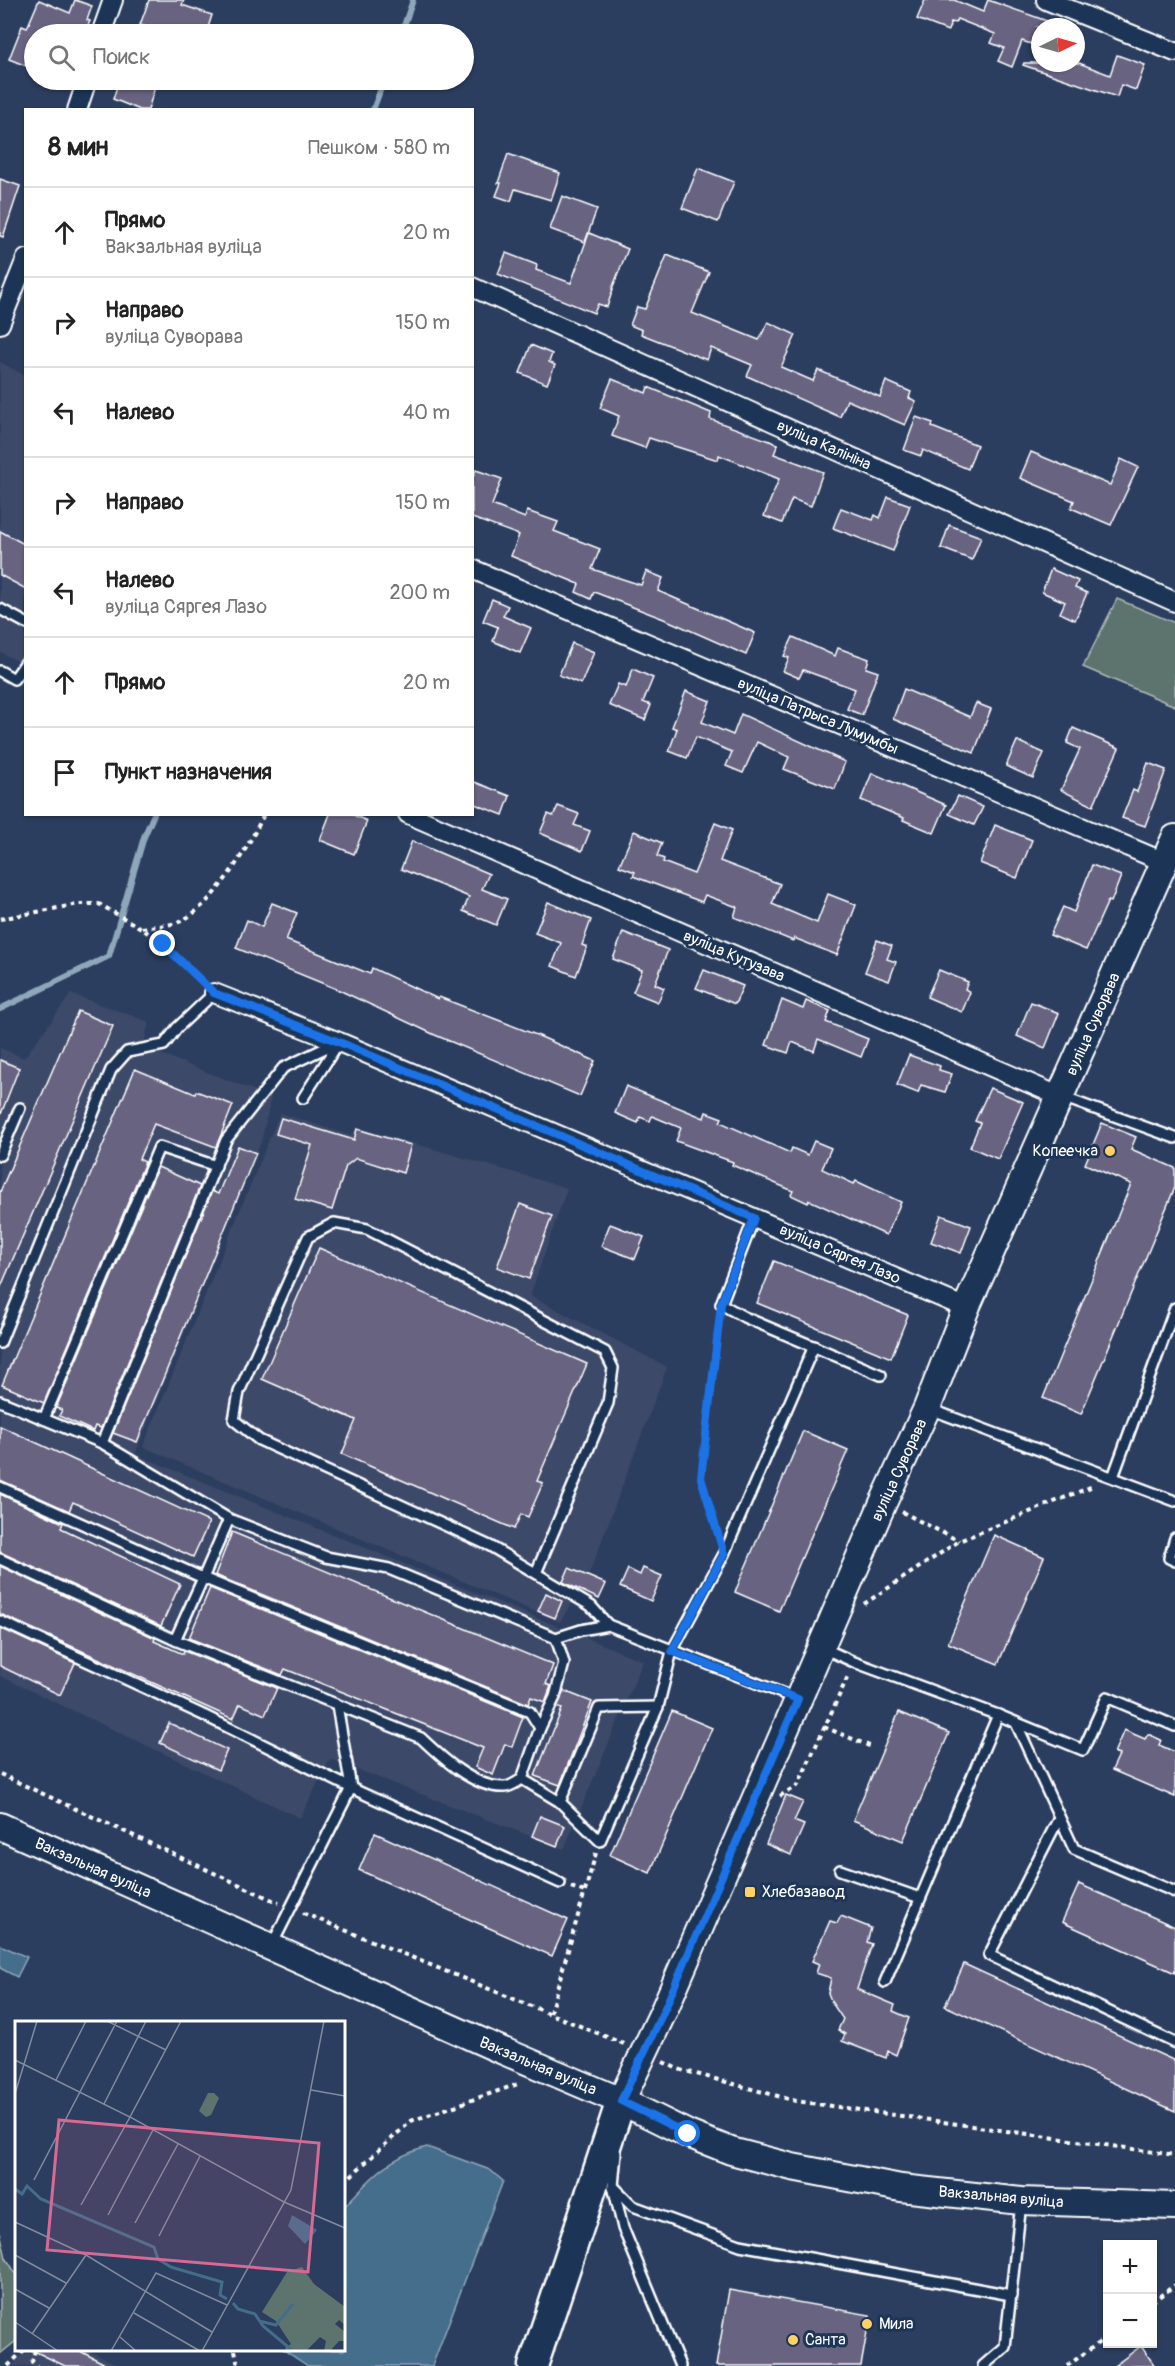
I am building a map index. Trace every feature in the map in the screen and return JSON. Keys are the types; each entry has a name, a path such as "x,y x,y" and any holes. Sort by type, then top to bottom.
{"main road":[{"name":"вуліца Суворава","path":"621,2101 654,2058 820,1647 927,1408 966,1308 1175,838"},
{"name":"Вакзальная вуліца","path":"0,1826 720,2147 792,2167 901,2188 1021,2201 1175,2206"},
{"path":"533,2366 621,2101"}],"street":[{"path":"105,24 113,0"},
{"path":"1046,0 1175,52"},
{"path":"78,108 84,90"},
{"path":"0,324 24,264"},
{"name":"вуліца Калініна","path":"474,288 1175,602"},
{"name":"вуліца Патрыса Лумумбы","path":"474,570 1164,862"},
{"name":"вуліца Кутузава","path":"413,816 1061,1097"},
{"name":"вуліца Сяргея Лазо","path":"214,993 339,1042 966,1308"}],"lane":[{"path":"0,609 24,622"},
{"path":"0,671 14,679 24,665"},
{"path":"0,1343 111,1070 127,1052 164,1045 177,1028 214,993"},
{"path":"303,1098 339,1042"},
{"path":"102,1443 226,1140 283,1068 339,1042"},
{"path":"1061,1097 1175,1138"},
{"path":"0,1155 20,1108"},
{"path":"44,1419 159,1147 216,1166"},
{"path":"754,1218 721,1304 744,1317 881,1375"},
{"path":"536,1573 608,1403 613,1368 604,1352 367,1229 334,1223 308,1237 239,1392 234,1420 259,1440 490,1546 591,1606 608,1625 798,1699"},
{"path":"1113,1478 1175,1308"},
{"path":"522,1779 560,1802 600,1841 658,1707 672,1651 724,1554 814,1346"},
{"path":"0,1401 102,1443 229,1519 326,1557 389,1569 556,1638 608,1625"},
{"path":"927,1408 1175,1501"},
{"path":"0,1487 203,1578 530,1712 540,1728"},
{"path":"176,1640 229,1519"},
{"path":"1175,1538 1169,1558 1175,1561"},
{"path":"0,1559 176,1640 421,1738 447,1763 480,1782 506,1788 522,1779 540,1728 555,1697 564,1663 556,1638"},
{"path":"0,1621 203,1714 351,1788 560,1883"},
{"path":"820,1647 1083,1750 1107,1697 1175,1726"},
{"path":"271,1947 351,1788 337,1705"},
{"path":"560,1802 599,1708 658,1707"},
{"path":"885,1982 998,1715"},
{"path":"1016,1723 1074,1849 1175,1892"},
{"path":"1059,1818 989,1954 1175,2043"},
{"path":"840,1870 920,1898"},
{"path":"621,2101 613,2186 623,2228 680,2366"},
{"path":"613,2186 633,2206 740,2245 1011,2295"},
{"path":"983,2366 1005,2347 1021,2201"}],"path":[{"path":"141,928 182,921 204,902 232,870 263,816"},
{"path":"0,918 79,904 99,904 130,921 163,944 214,993"},
{"path":"721,1304 701,1478 724,1554"},
{"path":"859,1607 959,1541 1113,1478"},
{"path":"883,1503 959,1541"},
{"path":"778,1797 798,1785 854,1662"},
{"path":"824,1727 872,1747"},
{"path":"549,2013 600,1841"},
{"path":"614,2040 678,2069 796,2101 1175,2155"},
{"path":"654,2058 669,2052"},
{"path":"345,2181 411,2121 553,2072"},
{"path":"1157,2298 1175,2285"},
{"path":"1067,2366 1103,2339"},
{"path":"8,2366 22,2351"},
{"path":"35,2351 32,2362 38,2366"},
{"path":"235,2351 238,2366"}],"shaded area":[{"path":"0,362 24,375 24,664 0,652"},
{"path":"71,994 149,1022 143,1047 271,1097 261,1142 135,1454 643,1661 564,1849 330,1759 300,1818 0,1676 0,1048 24,1058"},
{"path":"280,1113 351,1136 357,1127 567,1188 530,1296 667,1367 591,1569 560,1622 143,1447"},
{"path":"0,1945 27,1957 17,1977 0,1968"},
{"path":"427,2147 490,2170 503,2181 432,2366 308,2366 286,2351 345,2351 345,2206 371,2178 390,2163 413,2151"},
{"path":"24,2351 89,2351 121,2366 13,2366"}],"green space":[{"path":"1117,599 1175,623 1175,706 1083,667"},
{"path":"0,2232 6,2258 15,2272 15,2342 0,2354"}],"building":[{"path":"39,0 70,13 75,0 92,6 87,20 90,21 89,24 29,24"},
{"path":"149,0 184,0 182,5 212,15 209,24 140,24"},
{"path":"925,0 954,0 983,12 988,0 1039,18 1031,18 1031,44 1022,41 1012,67 998,61 1004,48 991,43 995,34 957,19 955,23 951,22 948,31 917,19"},
{"path":"22,26 24,27 24,65 9,59"},
{"path":"1117,55 1145,65 1136,90 1121,85 1117,97 1044,72 1085,72 1085,65 1110,75"},
{"path":"1031,63 1031,68 1023,65"},
{"path":"116,90 154,90 149,108 135,108 113,99"},
{"path":"508,154 560,173 551,200 515,189 511,201 496,196"},
{"path":"698,168 734,182 718,222 682,208"},
{"path":"0,179 20,186 3,237 0,236"},
{"path":"562,196 597,209 585,242 550,229"},
{"path":"589,233 628,249 607,307 598,304 594,313 498,274 506,253 537,265 536,270 571,283"},
{"path":"667,255 709,272 692,313 759,340 768,322 796,335 781,367 813,381 818,370 880,397 886,381 911,392 909,398 916,401 905,425 847,400 840,417 747,376 752,365 711,348 707,360 641,334 642,330 630,325 637,307 645,309"},
{"path":"531,345 552,354 549,362 555,365 547,384 520,373"},
{"path":"612,379 646,393 648,387 711,413 710,419 778,444 774,454 823,472 811,506 792,499 782,523 764,516 779,479 719,455 718,460 649,438 645,448 612,436 619,416 600,408"},
{"path":"916,417 933,423 932,427 977,445 968,469 923,450 921,456 904,450"},
{"path":"1031,452 1110,485 1121,459 1138,467 1111,525 1071,508 1074,501 1020,478"},
{"path":"476,470 502,479 492,505 525,518 527,511 558,522 554,531 600,549 592,569 641,585 646,571 663,578 658,591 755,633 746,655 669,621 594,592 591,599 576,592 579,584 511,556 519,535 474,519 474,474"},
{"path":"888,497 910,505 893,551 833,528 841,508 873,520 875,515 880,518"},
{"path":"949,525 981,537 972,560 941,548"},
{"path":"0,531 24,544 24,588 0,575"},
{"path":"1051,569 1078,581 1075,588 1087,593 1075,620 1060,613 1065,602 1042,592"},
{"path":"492,599 508,606 503,616 531,628 520,653 493,641 498,627 483,621"},
{"path":"793,637 835,656 838,648 869,659 866,668 878,672 862,715 847,709 855,689 803,670 799,678 783,671 789,658 784,656"},
{"path":"572,643 594,652 581,684 559,675"},
{"path":"633,669 653,678 643,702 651,705 645,720 609,705 618,684 626,687"},
{"path":"904,689 970,717 976,703 991,709 974,753 893,719"},
{"path":"686,691 710,701 702,722 733,735 741,714 845,762 835,789 784,769 789,757 757,742 743,773 726,766 732,752 696,737 687,758 669,751 677,729 672,727"},
{"path":"1073,728 1119,748 1093,806 1061,790 1080,749 1067,743"},
{"path":"1017,741 1044,753 1033,778 1006,766"},
{"path":"1148,763 1166,770 1145,826 1122,818 1133,790 1137,792"},
{"path":"872,773 946,805 934,833 861,800"},
{"path":"474,782 510,796 503,815 474,804"},
{"path":"958,796 983,807 974,825 949,814"},
{"path":"558,806 579,814 574,825 590,831 582,851 540,833 548,814 553,816"},
{"path":"329,816 356,816 367,821 354,854 320,840"},
{"path":"715,823 732,830 720,861 780,884 772,904 817,923 828,894 856,905 837,955 794,938 793,941 734,917 737,907 705,895 702,902 633,876 635,872 619,866 634,831 662,843 657,856 664,859 663,862 694,874"},
{"path":"995,825 1032,840 1017,878 980,863"},
{"path":"412,841 489,874 482,889 507,899 496,925 463,911 469,897 401,869"},
{"path":"1092,865 1121,876 1111,902 1108,901 1086,950 1050,935 1063,907 1074,912"},
{"path":"548,902 591,920 582,945 587,947 576,976 552,966 561,943 535,933"},
{"path":"272,903 297,913 286,940 370,974 372,968 438,999 439,997 539,1036 595,1061 580,1096 435,1035 339,990 236,948 247,920 262,927"},
{"path":"623,932 668,950 655,984 664,988 658,1002 633,992 642,970 613,959"},
{"path":"877,940 892,946 887,959 896,962 889,981 865,972"},
{"path":"704,970 743,986 735,1004 696,988"},
{"path":"939,970 968,982 965,989 970,992 962,1012 927,997"},
{"path":"782,1000 803,1009 806,1001 830,1011 826,1022 868,1039 861,1057 818,1039 814,1051 792,1042 788,1053 766,1045"},
{"path":"1031,1002 1059,1013 1045,1048 1017,1036"},
{"path":"78,1011 113,1026 0,1289 0,1192"},
{"path":"909,1055 940,1066 939,1070 952,1074 945,1092 921,1085 918,1093 897,1085"},
{"path":"0,1060 19,1068 1,1114 0,1114"},
{"path":"135,1069 195,1094 196,1091 233,1105 216,1147 154,1124 139,1159 145,1162 44,1403 2,1385"},
{"path":"626,1086 704,1118 706,1112 722,1118 720,1122 790,1153 792,1148 808,1155 814,1141 831,1148 822,1169 854,1184 856,1181 901,1202 886,1235 809,1200 808,1203 791,1195 793,1191 732,1165 733,1162 676,1141 681,1128 652,1116 650,1121 640,1117 638,1123 615,1113"},
{"path":"990,1088 1023,1102 998,1159 970,1147 980,1123 975,1121"},
{"path":"281,1118 354,1140 357,1129 411,1145 403,1173 356,1158 346,1166 332,1210 295,1199 312,1145 276,1134"},
{"path":"1102,1123 1136,1137 1131,1149 1175,1168 1175,1187 1081,1414 1043,1398 1131,1184 1085,1164"},
{"path":"238,1146 256,1153 137,1442 113,1433 212,1191 218,1194"},
{"path":"158,1167 200,1186 101,1428 95,1426 93,1431 59,1416 62,1410 56,1408"},
{"path":"520,1204 552,1216 529,1279 497,1267"},
{"path":"941,1215 971,1226 961,1253 931,1242"},
{"path":"610,1224 644,1237 635,1259 601,1246"},
{"path":"319,1248 587,1364 537,1481 543,1483 528,1517 521,1514 514,1529 342,1454 356,1420 262,1379"},
{"path":"774,1261 908,1315 891,1358 757,1303"},
{"path":"0,1426 209,1522 193,1557 73,1502 69,1511 0,1480"},
{"path":"803,1431 848,1450 779,1611 735,1592"},
{"path":"0,1494 63,1523 61,1528 180,1584 161,1626 0,1552"},
{"path":"232,1532 553,1665 546,1684 551,1686 545,1702 531,1697 528,1704 215,1575"},
{"path":"994,1535 1044,1557 998,1664 948,1643"},
{"path":"0,1566 155,1638 154,1641 183,1654 184,1651 277,1688 265,1715 240,1704 233,1719 0,1614"},
{"path":"569,1568 606,1584 599,1599 563,1582"},
{"path":"643,1568 662,1576 651,1601 620,1587 628,1569 640,1575"},
{"path":"210,1588 523,1717 512,1747 505,1744 493,1775 475,1767 483,1748 285,1669 282,1675 189,1638"},
{"path":"546,1593 562,1601 555,1618 538,1611"},
{"path":"0,1628 75,1663 60,1695 0,1666"},
{"path":"564,1691 592,1702 560,1785 535,1776 562,1709 557,1707"},
{"path":"672,1711 712,1728 650,1873 610,1855"},
{"path":"899,1712 949,1733 903,1841 853,1820"},
{"path":"169,1723 227,1750 218,1770 160,1743"},
{"path":"1124,1730 1145,1739 1148,1734 1161,1740 1159,1745 1175,1752 1175,1797 1112,1770 1119,1755 1114,1753"},
{"path":"786,1795 803,1802 794,1821 804,1825 791,1855 766,1844"},
{"path":"540,1816 565,1826 557,1846 532,1836"},
{"path":"375,1833 568,1920 552,1956 359,1870"},
{"path":"1079,1884 1175,1927 1175,1973 1062,1922"},
{"path":"841,1916 871,1928 867,1942 872,1944 857,1989 895,2005 893,2011 909,2018 896,2055 888,2051 886,2058 842,2041 845,2034 838,2030 843,2019 828,1993 831,1978 816,1973 819,1964 812,1961 830,1921 837,1923"},
{"path":"964,1964 1175,2061 1175,2111 945,2006"},
{"name":"Санта","path":"729,2290 870,2315 861,2366 716,2366"},
{"path":"1138,2348 1142,2348 1155,2366 1114,2366"},
{"path":"34,2351 80,2351 109,2366 65,2366"}],"waterway":[{"path":"405,24 413,0"},
{"path":"374,108 380,90"},
{"path":"0,1009 109,956 144,837 153,816"}],"place":[{"name":"Копеечка","path":"1110,1151"},
{"name":"Хлебазавод","path":"750,1892"},
{"name":"Мила","path":"867,2324"},
{"name":"Санта","path":"793,2340"}],"route":[{"path":"163,944 214,993 339,1042 754,1218 721,1304 701,1478 724,1554 672,1651 798,1699 665,2008 621,2101 688,2134"}]}
